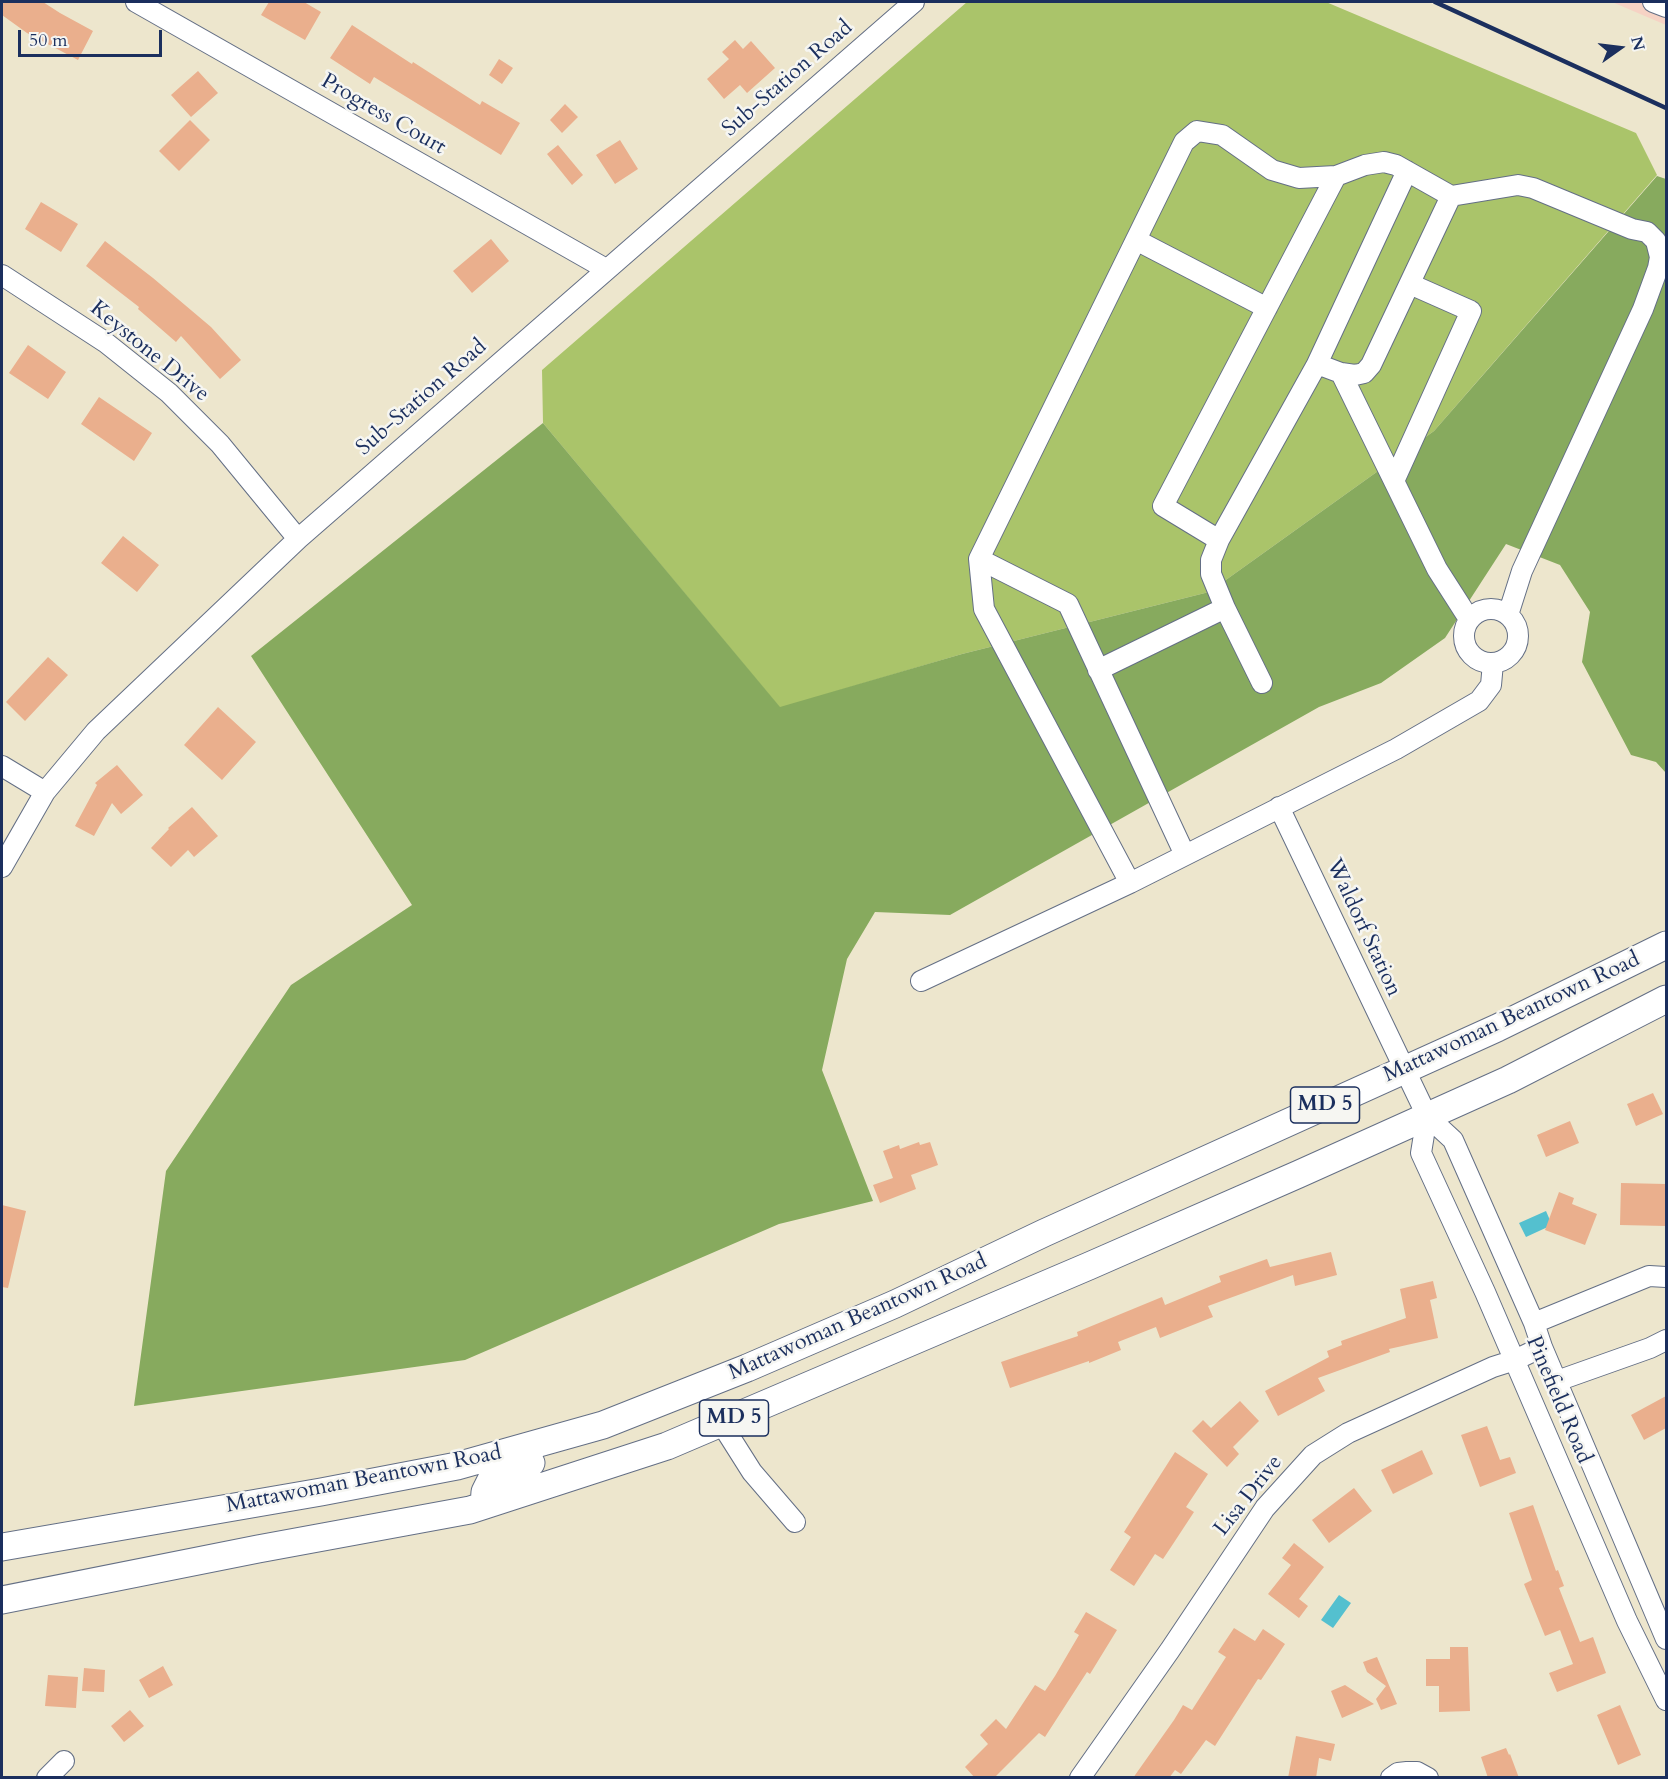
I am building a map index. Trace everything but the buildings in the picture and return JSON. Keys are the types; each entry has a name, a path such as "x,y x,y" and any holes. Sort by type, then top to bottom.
{"highway":[{"name":"Mattawoman Beantown Road","path":"2,1547 457,1466 603,1425 742,1370 895,1304 1044,1233 1497,1028 1666,945"},
{"name":"Mattawoman Beantown Road","path":"2,1600 470,1510 667,1446 1089,1266 1508,1080 1666,999"},
{"path":"484,1505 485,1492 491,1480 498,1473 561,1455 720,1395 742,1370"}],"street":[{"name":"Progress Court","path":"136,2 606,269"},
{"name":"Sub-Station Road","path":"2,867 45,792 96,731 298,539 914,2"},
{"path":"1653,2 1666,8"},
{"path":"1130,883 984,609 979,559 1184,142 1197,131 1222,135 1272,170 1299,178 1336,176 1365,165 1384,162 1396,165 1451,196 1518,185 1533,188 1632,229 1647,232 1656,241 1660,257 1658,268 1643,309 1522,571 1508,615"},
{"path":"1262,683 1225,608 1211,574 1211,560 1219,540 1317,364 1407,171"},
{"path":"1219,540 1163,506 1336,176"},
{"path":"1317,364 1341,373 1355,375 1364,373 1371,365 1451,196"},
{"path":"1136,240 1267,308"},
{"name":"Keystone Drive","path":"2,274 105,342 169,393 220,444 298,539"},
{"path":"1394,481 1472,311 1410,284"},
{"path":"1341,373 1437,569 1469,619"},
{"path":"979,559 1068,604 1185,855"},
{"path":"1098,670 1225,608"},
{"path":"1483,610 1501,610 1514,622 1517,631 1515,648 1502,660 1493,663 1476,659 1469,653 1463,636 1469,619 1475,613 1483,610"},
{"path":"921,981 1130,883 1396,749 1479,701 1491,685 1493,663"},
{"path":"2,766 45,792"},
{"name":"Waldorf Station","path":"1280,807 1405,1069"},
{"name":"Pinefield Road","path":"1405,1069 1427,1116 1453,1140 1534,1323 1557,1381 1659,1603 1666,1639"},
{"name":"Pinefield Road","path":"1427,1116 1421,1154 1515,1360 1627,1621 1666,1700"},
{"path":"1534,1323 1649,1276 1666,1277"},
{"path":"1557,1381 1650,1348 1666,1340"},
{"name":"Lisa Drive","path":"1080,1778 1170,1650 1264,1508 1313,1455 1348,1433 1542,1347"},
{"path":"721,1423 752,1472 795,1522"},
{"path":"1627,1621 1659,1603"},
{"path":"47,1778 64,1761"},
{"path":"1390,1778 1398,1773 1407,1772 1417,1772 1428,1778"}],"shaded area":[{"path":"1612,2 1666,2 1666,25"}],"green space":[{"path":"967,2 1326,2 1636,133 1657,175 1434,431 1209,592 962,654 780,708 543,423 542,370"},
{"path":"1657,176 1666,179 1666,773 1656,762 1631,755 1582,662 1590,612 1560,565 1506,544 1445,638 1381,683 1319,707 950,915 875,912 847,959 822,1070 873,1201 779,1224 465,1360 134,1406 166,1171 291,985 412,905 251,656 543,423 780,707 962,654 1209,592 1434,431"}],"water":[{"path":"1546,1211 1552,1225 1526,1237 1519,1223"},
{"path":"1339,1595 1351,1603 1333,1628 1321,1620"}],"railway":[{"path":"1435,2 1666,108"}]}
